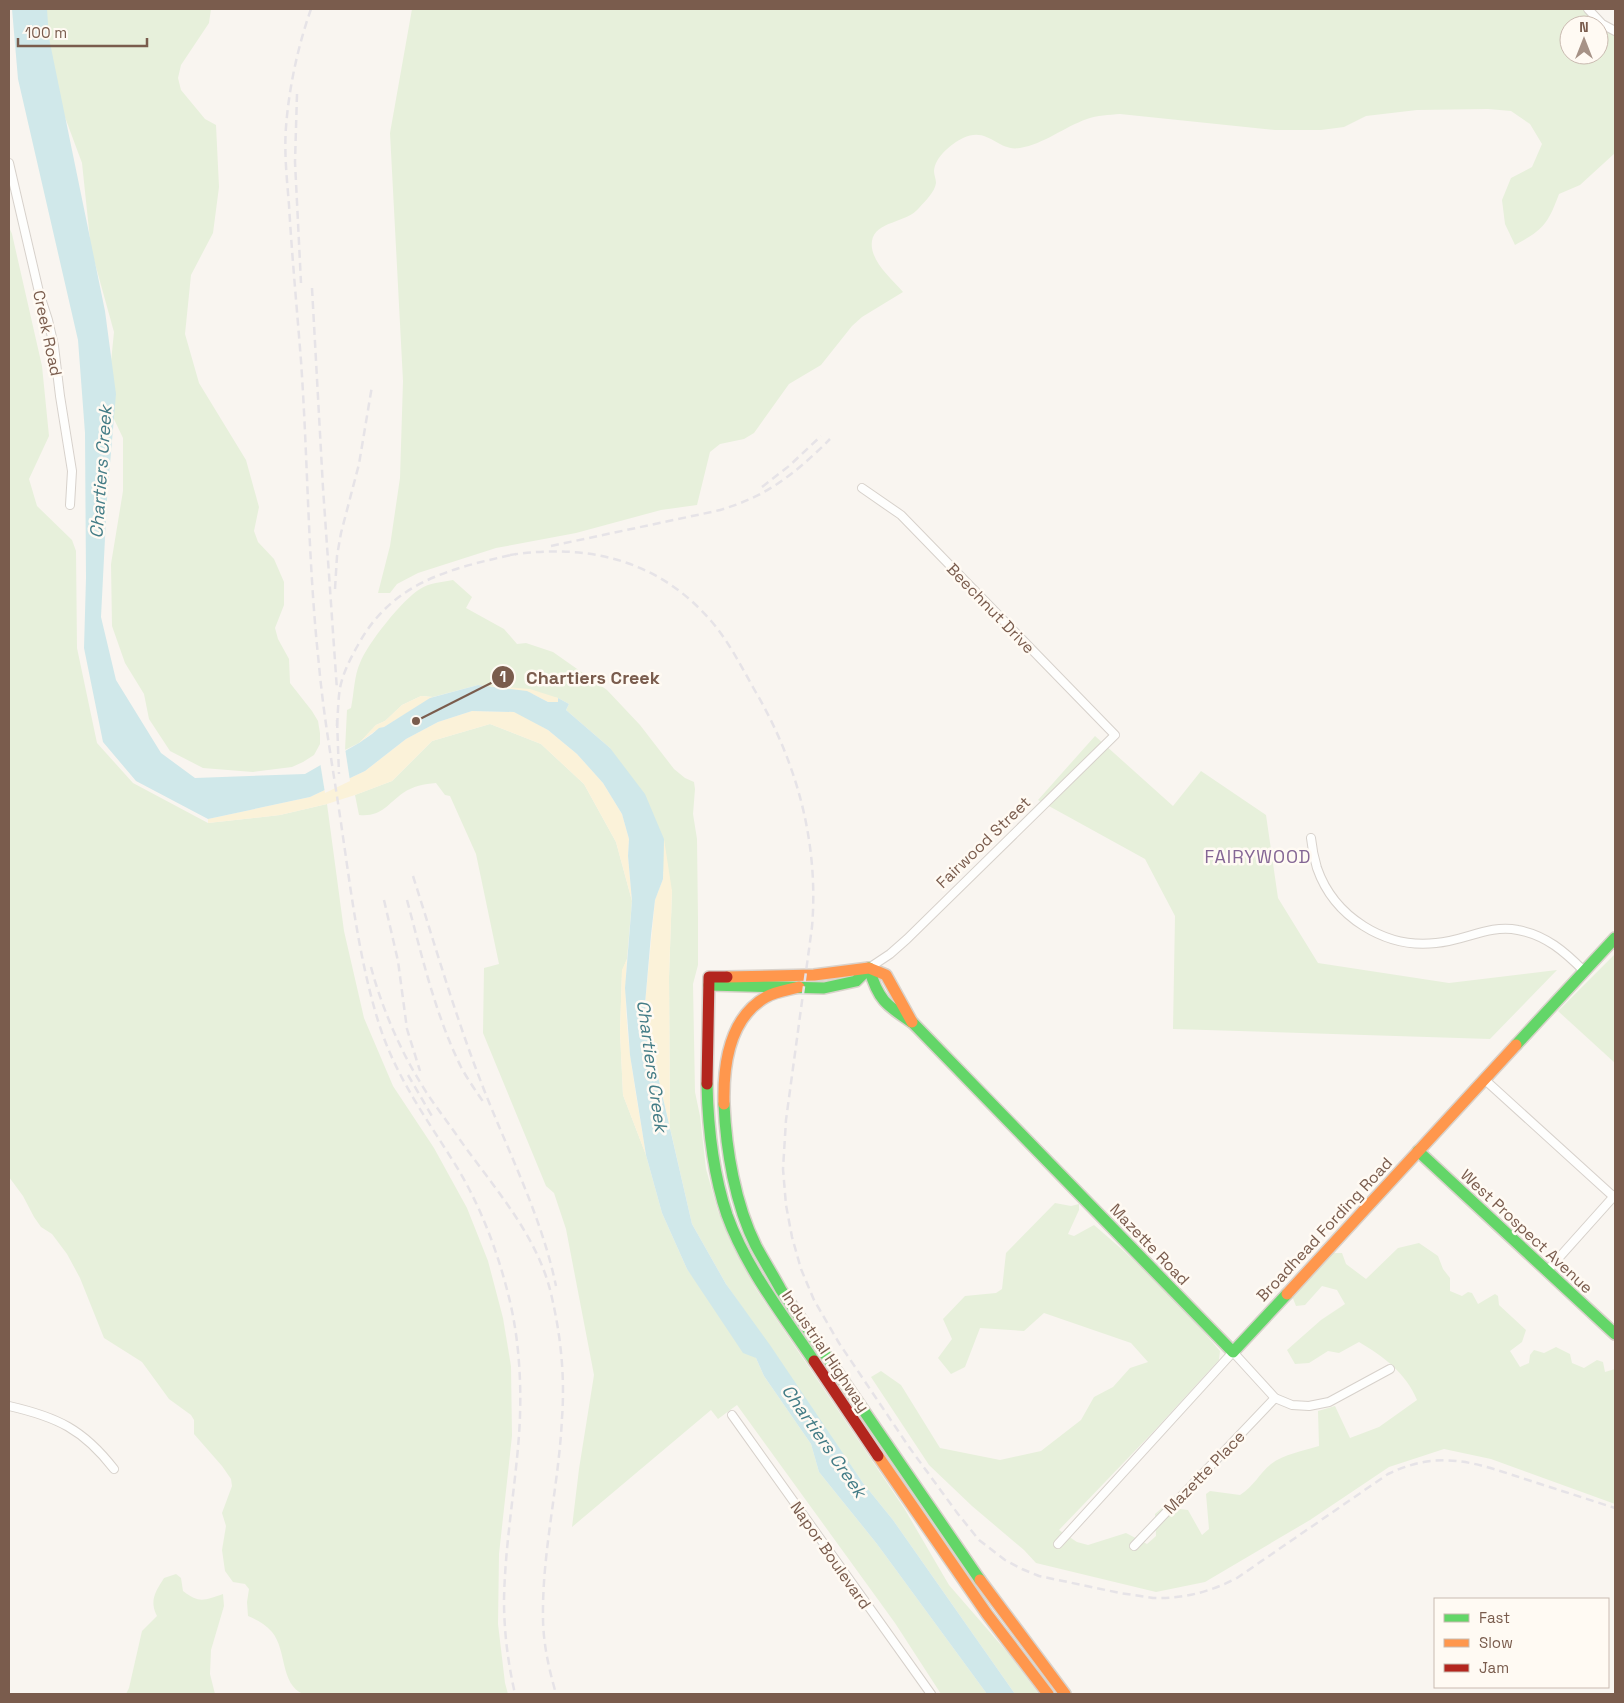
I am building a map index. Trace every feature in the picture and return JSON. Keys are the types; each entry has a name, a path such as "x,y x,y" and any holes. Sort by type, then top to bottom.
{"street":[{"path":"1588,9 1602,24 1615,31"},
{"name":"Creek Road","path":"9,163 39,292 54,346 72,471 70,505"},
{"name":"Beechnut Drive","path":"862,488 901,515 1115,735"},
{"name":"Fairwood Street","path":"709,981 824,988 856,981 869,968 890,954 907,939 1115,735"},
{"path":"1311,838 1318,870 1330,894 1348,914 1368,930 1391,939 1414,944 1425,944 1447,942 1486,930 1518,930 1536,935 1559,947 1584,971"},
{"name":"Broadhead Fording Road","path":"1058,1544 1615,938"},
{"name":"Fairwood Street","path":"709,981 814,975 869,968"},
{"name":"Mazette Road","path":"869,968 886,975 913,1023 1046,1163 1086,1201 1233,1352 1275,1398"},
{"name":"Industrial Highway","path":"709,981 708,1092 712,1151 722,1199 739,1243 779,1310 949,1560 991,1620 1048,1694"},
{"name":"Industrial Highway","path":"798,987 766,997 750,1008 735,1031 731,1043 724,1087 725,1128 731,1171 748,1227 765,1263 781,1290 955,1546 1065,1694"},
{"path":"1484,1079 1615,1196 1546,1270"},
{"name":"West Prospect Avenue","path":"1418,1151 1615,1334"},
{"path":"1275,1398 1292,1405 1309,1406 1329,1402 1390,1369"},
{"name":"Mazette Place","path":"1134,1546 1275,1398"},
{"path":"9,1406 60,1421 81,1434 101,1453 114,1469"},
{"name":"Napor Boulevard","path":"732,1415 931,1694"}],"green space":[{"path":"46,9 211,9 209,23 181,65 178,78 181,90 205,119 216,125 219,187 213,233 191,275 185,334 199,383 246,460 259,507 254,531 258,542 274,559 284,582 284,605 275,628 278,639 289,659 290,683 318,721 320,733 320,744 314,755 292,767 253,772 203,768 170,751 149,719 144,694 125,663 112,626 111,564 123,491 123,438 113,417 108,392 114,332 91,249 82,163 56,93 42,31"},
{"path":"412,9 1585,9 1592,15 1559,15 1559,65 1609,65 1609,28 1615,33 1615,153 1580,185 1559,194 1548,219 1543,225 1532,235 1515,245 1505,224 1502,200 1511,178 1532,167 1542,144 1530,124 1511,111 1488,109 1417,110 1366,116 1344,127 1321,130 1275,130 1120,114 1103,115 1079,122 1037,143 1020,148 1005,146 980,135 963,138 949,147 940,156 934,171 936,182 934,190 919,208 914,213 885,226 874,234 872,248 877,262 903,292 862,317 852,326 821,365 789,384 754,433 744,439 720,444 710,452 697,505 661,510 576,533 496,548 418,573 397,584 390,593 378,593 390,546 400,478 403,381 390,133"},
{"path":"9,227 42,366 49,436 29,479 37,506 72,540 76,551 77,648 97,743 133,783 208,823 280,815 327,804 344,931 364,1018 393,1086 434,1148 467,1208 488,1261 503,1318 511,1366 512,1436 499,1554 498,1624 508,1694 303,1694 296,1689 287,1675 277,1639 261,1622 248,1616 247,1602 249,1589 245,1584 233,1582 225,1571 222,1550 226,1526 222,1513 232,1486 231,1479 194,1434 194,1420 191,1415 169,1399 142,1362 104,1338 80,1278 67,1254 52,1234 41,1227 23,1196 9,1177"},
{"path":"453,580 472,597 466,608 504,629 517,644 526,643 553,652 607,690 640,725 674,769 685,778 694,782 693,814 697,839 698,919 698,965 693,984 695,1092 700,1116 706,1169 718,1211 732,1245 756,1289 904,1508 949,1585 1008,1653 1039,1694 1015,1694 893,1520 863,1483 726,1284 692,1224 670,1128 669,977 672,891 610,748 566,710 569,704 558,698 478,685 433,697 421,696 402,705 385,721 376,725 359,743 345,750 347,710 351,708 358,668 370,645 395,612 413,594 427,585"},
{"path":"490,724 541,744 584,784 616,842 632,901 627,959 622,971 620,1032 623,1095 646,1155 662,1213 687,1269 756,1358 764,1376 811,1444 819,1472 877,1544 987,1694 941,1694 895,1623 737,1405 718,1419 711,1410 572,1527 594,1375 566,1229 554,1193 546,1186 483,1033 484,968 499,964 476,854 450,796 445,795 436,783 411,789 379,812 367,815 359,815 355,795 392,781 432,741"},
{"path":"1095,736 1173,806 1201,771 1266,815 1278,898 1318,963 1449,983 1557,970 1490,1039 1173,1029 1175,916 1145,859 1038,800"},
{"path":"1615,954 1615,1063 1558,1011"},
{"path":"1055,1203 1071,1206 1079,1204 1079,1210 1068,1234 1074,1236 1094,1225 1160,1285 1220,1351 1219,1360 1059,1530 1077,1542 1088,1545 1126,1533 1147,1544 1156,1536 1155,1514 1163,1507 1188,1510 1202,1535 1209,1529 1206,1494 1210,1491 1240,1495 1271,1464 1288,1455 1319,1446 1318,1411 1335,1406 1350,1438 1379,1427 1417,1400 1407,1382 1393,1366 1359,1342 1339,1353 1328,1351 1309,1363 1295,1364 1287,1350 1321,1320 1345,1304 1337,1290 1322,1286 1305,1305 1296,1306 1292,1296 1333,1253 1342,1253 1346,1264 1366,1279 1398,1248 1419,1243 1438,1256 1443,1269 1450,1278 1450,1291 1462,1296 1468,1292 1472,1293 1478,1304 1495,1294 1498,1296 1499,1305 1526,1330 1522,1342 1510,1351 1520,1367 1529,1363 1530,1355 1534,1350 1544,1353 1556,1347 1570,1354 1572,1363 1584,1368 1597,1360 1603,1362 1605,1372 1615,1369 1615,1504 1491,1459 1444,1449 1389,1467 1310,1520 1205,1582 1156,1592 1036,1563 929,1465 871,1377 881,1371 901,1385 940,1448 1000,1460 1041,1451 1081,1420 1094,1397 1113,1387 1130,1368 1148,1362 1131,1343 1044,1313 1024,1331 980,1328 965,1367 951,1374 938,1358 952,1339 943,1319 965,1296 996,1293 1002,1289 1006,1253"},
{"path":"176,1574 181,1578 183,1591 194,1598 202,1600 223,1594 224,1606 211,1650 210,1674 215,1694 126,1694 142,1631 157,1616 154,1596 164,1578"}],"sand":[{"path":"478,685 530,689 558,698 558,702 548,702 529,692"},
{"path":"421,696 433,697 375,731 359,743 376,725 385,721 402,705"},
{"path":"472,711 514,712 522,715 548,730 577,754 603,783 622,814 629,839 628,856 632,901 616,842 584,784 541,744 490,724 432,741 392,781 355,795 280,815 208,823 208,819 310,797 365,771 406,739 438,722"},
{"path":"664,839 672,891 669,977 670,1128 648,1033 645,1004 655,900 663,879"},
{"path":"627,959 626,1008 628,1032 646,1155 623,1095 620,1032 622,970"}],"water":[{"path":"12,9 47,9 49,38 105,311 116,394 107,499 101,617 116,680 161,753 195,778 305,774 359,743 379,728 384,727 430,698 478,685 527,691 548,702 558,702 558,698 569,704 566,710 610,748 645,794 664,839 663,879 655,900 645,1004 648,1033 692,1224 726,1284 770,1345 863,1483 893,1520 1015,1694 987,1694 877,1544 819,1472 811,1444 764,1376 756,1358 743,1353 687,1269 662,1213 646,1155 630,1055 625,988 632,901 628,856 629,839 622,814 603,783 577,754 548,730 514,712 472,711 438,722 406,739 365,771 310,797 208,819 136,781 103,742 84,648 86,578 85,433 78,340 18,79"}],"pier":[{"path":"345,748 350,781 325,793 320,762"}],"railway":[{"path":"311,9 298,52 292,82 287,112 285,147 301,361 315,627 321,686 357,931 372,1001 379,1024 404,1082 458,1169 483,1218 496,1253 511,1306 520,1370 520,1419 506,1558 504,1600 507,1647 515,1694"},
{"path":"297,94 295,162 301,283"},
{"path":"312,288 337,690"},
{"path":"335,589 337,556 341,533 359,464 372,386"},
{"path":"762,487 789,466 821,436"},
{"path":"551,546 734,506 764,492 791,474 830,439"},
{"path":"510,555 539,552 567,552 594,555 620,561 645,570 669,584 691,601 712,622 734,654 769,717 782,745 802,804 812,865 812,927 786,1120 783,1169 786,1205 792,1237 801,1269 814,1300 839,1343 909,1447 979,1540 1005,1560 1039,1576 1120,1593 1164,1598 1196,1594 1237,1578 1388,1474 1407,1466 1426,1462 1443,1460 1477,1464 1615,1508"},
{"path":"337,726 340,688 347,666 372,624 388,606 406,592 446,572 516,554"},
{"path":"337,720 339,774"},
{"path":"413,876 462,1031 533,1208 550,1259 556,1286"},
{"path":"384,900 398,961 407,1029 420,1071"},
{"path":"407,900 430,985 444,1026 461,1067 484,1103"},
{"path":"371,967 391,1026 412,1069 433,1103 500,1194 526,1233 546,1275 552,1298 562,1358 563,1403 558,1468 545,1568 543,1617 547,1656 556,1694"},
{"path":"408,1075 433,1118"}],"traffic: fast":[{"path":"1516,1045 1615,938"},
{"path":"869,968 876,988 884,1001 913,1023 1233,1352 1287,1294"},
{"path":"709,985 824,988 856,981 869,968"},
{"path":"707,1084 712,1150 718,1183 727,1215 744,1254 778,1309 814,1361"},
{"path":"724,1104 729,1158 737,1195 742,1213 756,1246 781,1290 980,1580"},
{"path":"1418,1151 1615,1334"}],"traffic: slow":[{"path":"727,977 814,975 869,968 886,975 912,1022"},
{"path":"724,1104 727,1059 736,1030 744,1017 766,997 799,987"},
{"path":"1287,1294 1516,1045"},
{"path":"878,1456 987,1614 1048,1694"},
{"path":"980,1580 1065,1694"}],"traffic: jam":[{"path":"707,1084 709,977 727,977"},
{"path":"814,1361 878,1456"}],"place":[{"name":"Chartiers Creek","path":"416,721"}],"district":[{"name":"FAIRYWOOD","path":"1258,857"}]}
